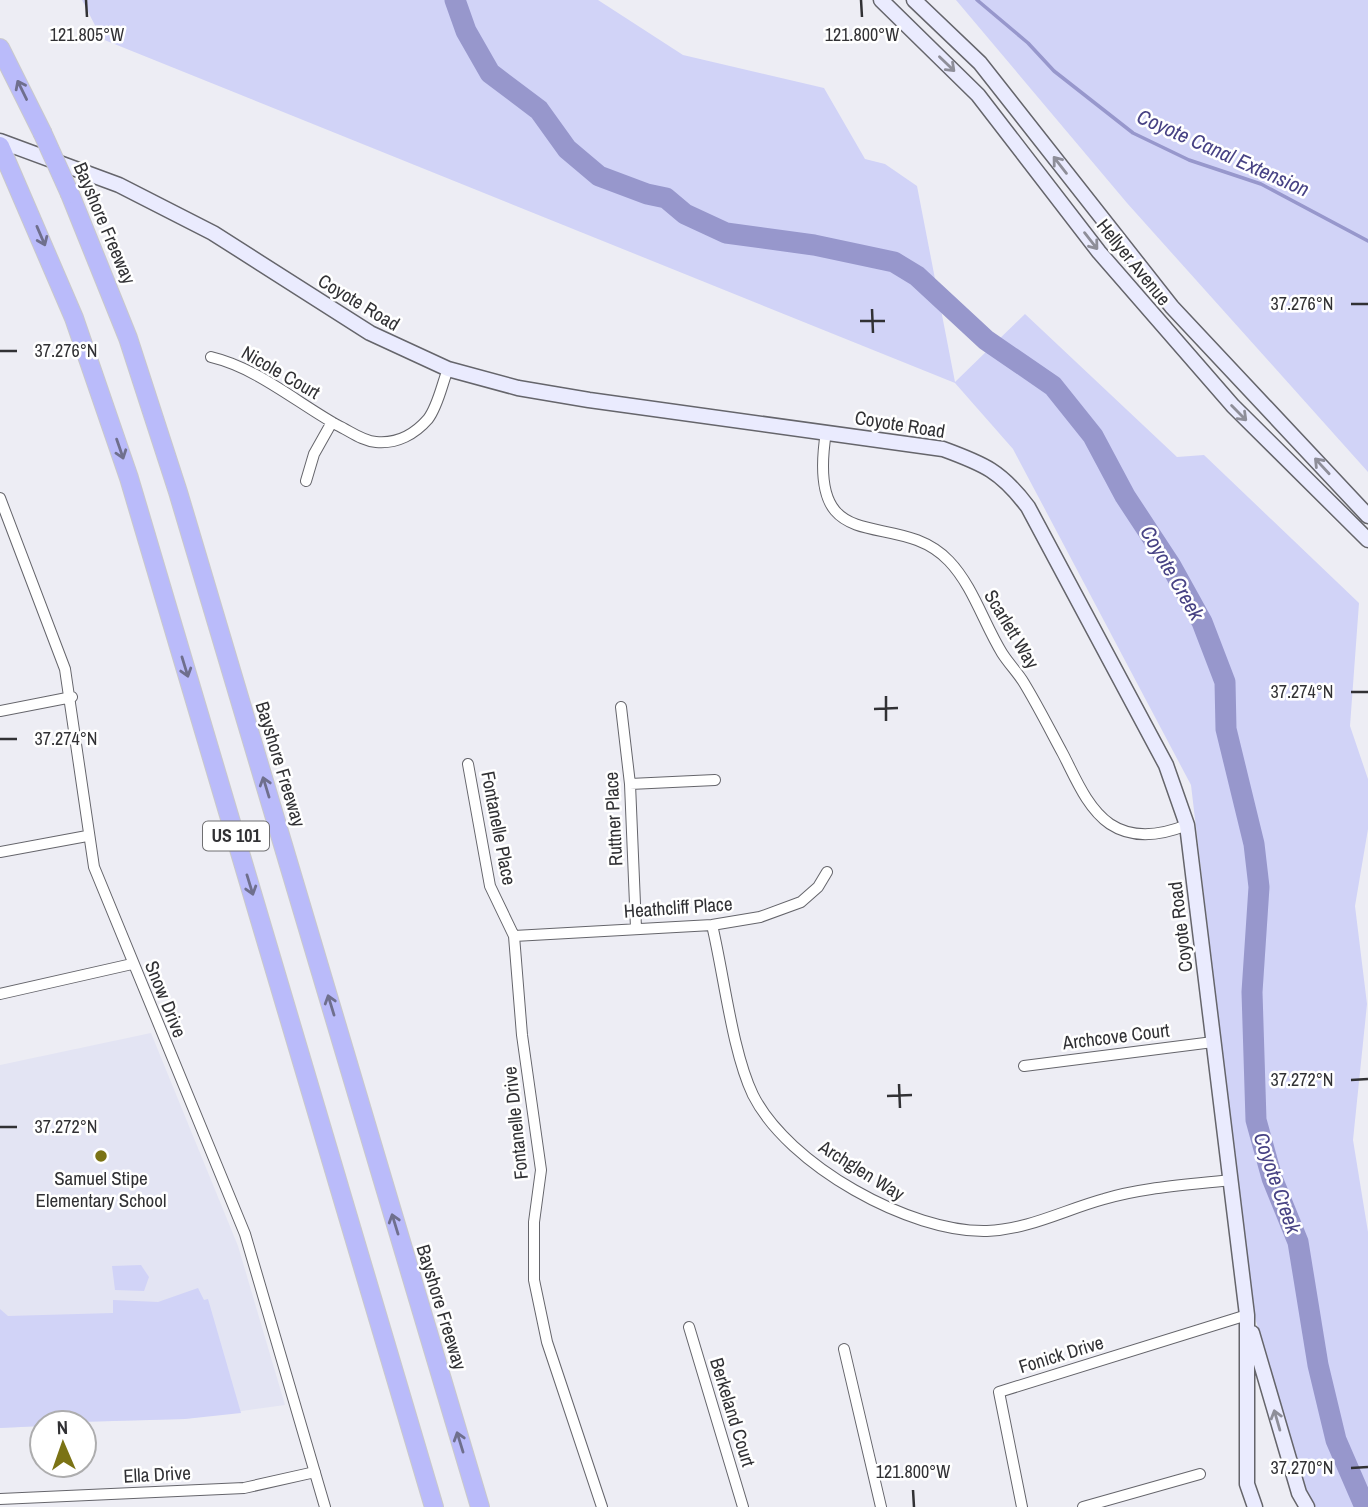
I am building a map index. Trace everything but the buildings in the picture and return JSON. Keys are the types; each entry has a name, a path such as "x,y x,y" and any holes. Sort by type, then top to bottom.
{"highway":[{"name":"Bayshore Freeway","path":"0,48 71,194 128,338 178,492 480,1507"},
{"name":"US 101","path":"0,144 74,318 129,478 435,1507"}],"street":[{"name":"Hellyer Avenue","path":"881,0 978,95 1100,252 1233,406 1368,540"},
{"name":"Hellyer Avenue","path":"914,0 980,63 1172,307 1368,516"},
{"name":"Coyote Road","path":"0,144 119,185 213,233 370,333 448,369 518,388 589,400 943,449 987,465 1010,482 1028,507 1166,765 1186,825 1247,1315 1247,1484 1255,1507"},
{"name":"Nicole Court","path":"211,356 234,362 332,422 363,439 377,442 397,440 414,432 430,416 448,369"},
{"name":"Nicole Court","path":"306,481 314,454 332,422"},
{"name":"Scarlett Way","path":"826,432 822,479 833,506 843,517 862,528 920,541 948,561 959,573 1003,654 1023,681 1089,802 1110,824 1136,834 1160,834 1186,825"},
{"name":"Snow Drive","path":"0,498 57,645 72,697 87,836 94,867 245,1234 325,1507"},
{"path":"0,711 72,697"},
{"name":"Ruttner Place","path":"621,707 630,784 636,928"},
{"name":"Fontanelle Place","path":"468,764 490,886 514,936"},
{"path":"630,784 715,780"},
{"path":"0,852 87,836"},
{"name":"Heathcliff Place","path":"514,936 712,925 760,917 801,902 818,887 827,872"},
{"name":"Archglen Way","path":"712,925 744,1070 754,1095 771,1123 795,1148 825,1170 905,1216 946,1228 987,1231 1041,1223 1113,1197 1230,1180"},
{"name":"Fontanelle Drive","path":"514,936 522,1035 541,1170 534,1222 534,1280 548,1342 602,1507"},
{"path":"0,994 132,964"},
{"name":"Archcove Court","path":"1024,1066 1213,1042"},
{"name":"Coyote Road","path":"1247,1315 1299,1493 1307,1507"},
{"name":"Fonick Drive","path":"1022,1507 999,1392 1247,1315"},
{"name":"Berkeland Court","path":"689,1327 743,1507"},
{"path":"844,1349 881,1507"},
{"name":"Ella Drive","path":"0,1499 244,1488 315,1472"},
{"path":"1083,1507 1200,1474"}],"shaded area":[{"path":"82,0 598,0 683,55 824,88 865,159 885,164 917,186 955,382 1025,314 1177,457 1204,455 1359,603 1350,726 1368,779 1368,829 1355,906 1367,1004 1353,1140 1368,1232 1368,1507 1316,1507 1307,1492 1253,1311 1191,785 1013,449 955,383 102,39"},
{"path":"956,0 1368,0 1368,472 1127,203"},
{"name":"Samuel Stipe Elementary School","path":"151,1033 238,1246 285,1405 185,1419 98,1421 98,1409 28,1409 28,1427 0,1428 0,1065"},
{"path":"141,1265 149,1277 144,1291 115,1290 112,1266"},
{"path":"198,1288 204,1300 208,1299 241,1413 185,1419 98,1421 98,1409 28,1409 28,1427 0,1428 0,1309 8,1316 113,1313 113,1300 158,1302"}],"waterway":[{"name":"Coyote Creek","path":"455,0 466,31 490,73 539,110 567,149 599,176 647,194 666,198 685,214 726,233 814,245 894,262 917,276 986,340 1053,386 1093,436 1125,496 1171,566 1202,622 1225,682 1226,729 1254,844 1259,887 1252,992 1256,1120 1272,1178 1298,1242 1318,1365 1336,1440 1365,1507"},
{"name":"Coyote Canal Extension","path":"977,0 1028,43 1054,71 1133,133 1189,160 1261,184 1368,241"}],"place":[{"name":"Samuel Stipe Elementary School","path":"101,1156"}]}
